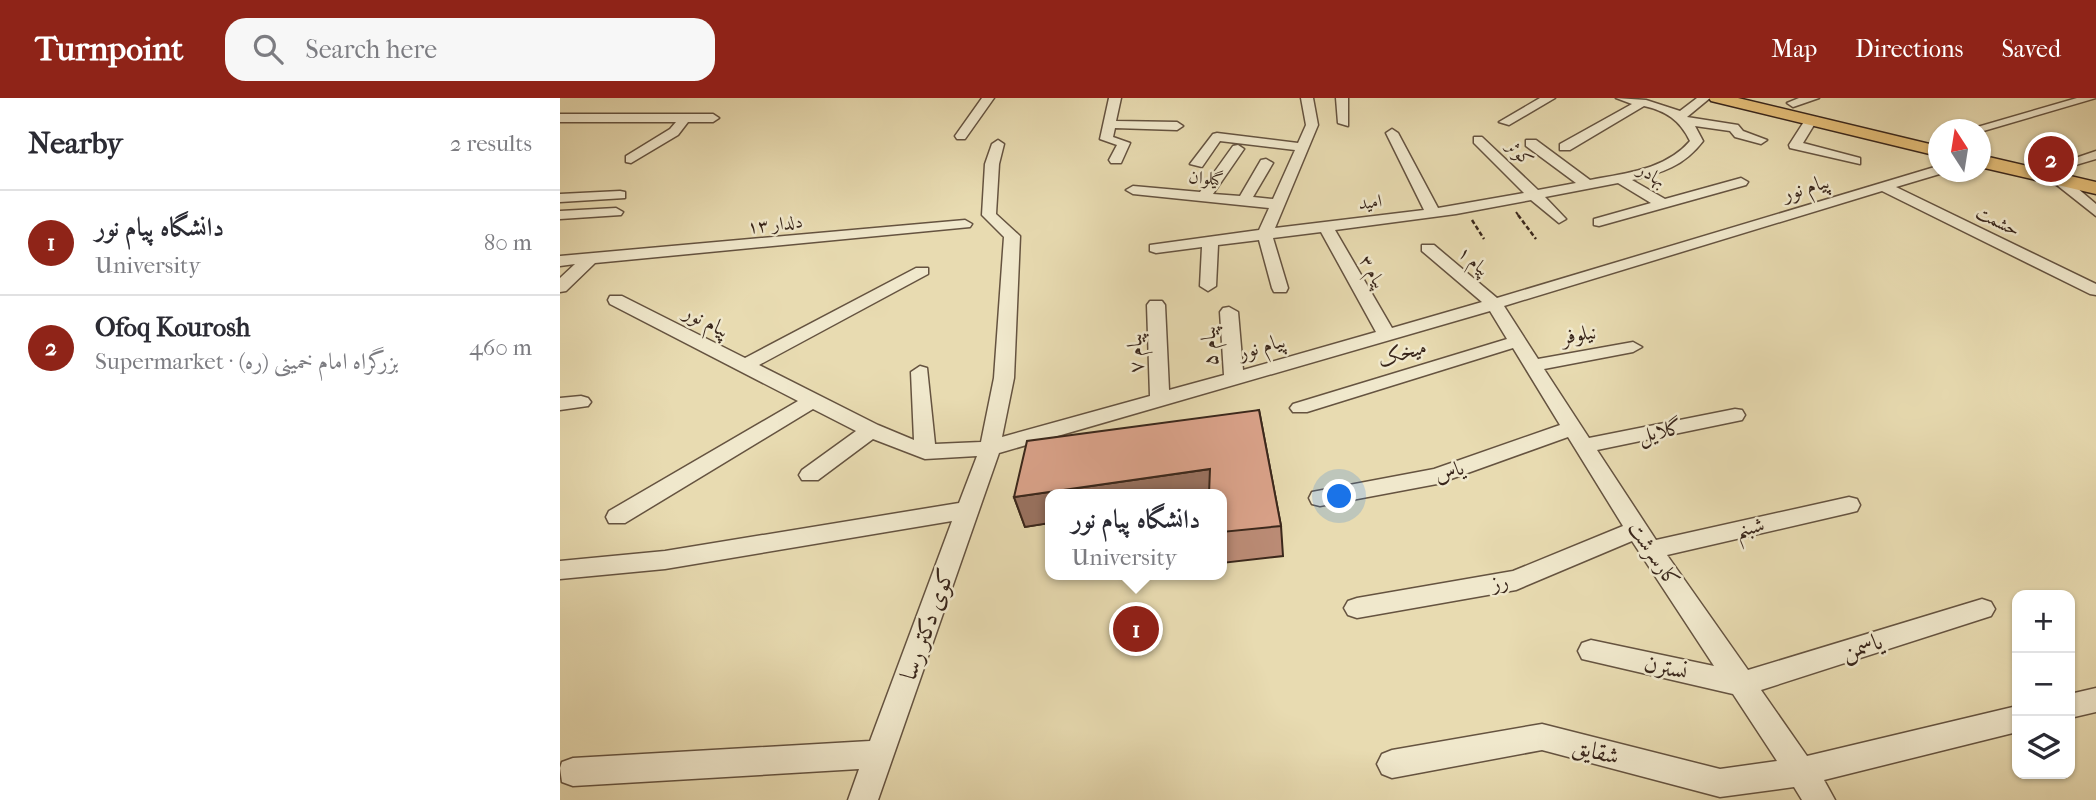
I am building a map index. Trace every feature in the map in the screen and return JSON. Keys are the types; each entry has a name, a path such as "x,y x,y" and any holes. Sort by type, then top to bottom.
{"highway":[{"path":"1717,98 1928,149"},
{"path":"1772,98 1928,134"},
{"path":"1991,150 2060,172 2096,188"},
{"path":"1991,163 2060,172 2096,173"}],"street":[{"path":"961,136 988,98"},
{"path":"1115,98 1106,139 1124,144 1116,160"},
{"path":"1280,288 1265,235 1312,125 1307,98"},
{"path":"1342,98 1344,123"},
{"path":"1505,122 1549,98"},
{"path":"1622,98 1684,118 1734,128 1739,134 1761,140"},
{"path":"1684,118 1704,98"},
{"path":"1793,103 1813,98"},
{"path":"1991,125 2090,98"},
{"path":"1565,147 1641,103"},
{"path":"560,118 713,118"},
{"path":"631,159 674,132 685,118"},
{"name":"امید","path":"1156,248 1464,209 1658,170 1684,156 1697,141 1684,118"},
{"path":"1811,120 1795,145 1855,162"},
{"path":"1110,124 1177,125"},
{"name":"پیام ۱","path":"1392,133 1426,214 1433,245 1494,304"},
{"path":"1197,164 1217,136 1302,147"},
{"name":"کوثر","path":"1478,140 1559,219"},
{"path":"1531,143 1587,185"},
{"name":"کوی دکتر رسا","path":"863,800 990,448 1004,378 1013,236 1006,227 989,215 992,164 998,144"},
{"path":"1204,197 1238,149"},
{"path":"2096,155 2060,172 2096,212"},
{"path":"1244,201 1266,163"},
{"name":"پیام نور","path":"616,300 871,430 925,452 990,448 1494,304 1928,173"},
{"name":"بهادر","path":"1620,178 1663,204"},
{"path":"1599,222 1741,182"},
{"name":"حشمت","path":"1884,187 2096,290"},
{"name":"گیلوان","path":"1133,190 1276,204"},
{"path":"616,212 560,213 567,198 620,195"},
{"name":"دلدار ۱۳","path":"560,261 965,224"},
{"name":"پیام ۳","path":"1326,228 1387,335"},
{"path":"1208,286 1210,241"},
{"path":"560,287 589,260"},
{"path":"744,366 922,271"},
{"name":"کارسرشت","path":"1494,304 1643,540 1820,800"},
{"name":"پیام ۷","path":"1156,305 1160,399"},
{"name":"پیام ۵","path":"1229,312 1234,378"},
{"name":"میخک","path":"1300,408 1518,341"},
{"name":"نیلوفر","path":"1533,365 1633,347"},
{"path":"920,372 925,452"},
{"path":"617,517 813,400"},
{"path":"560,404 581,402"},
{"name":"گلایل","path":"1578,437 1735,415"},
{"path":"810,475 871,430"},
{"name":"یاس","path":"1320,498 1437,476 1578,437"},
{"name":"شبنم","path":"1643,540 1849,505"},
{"path":"560,570 665,560 968,510"},
{"name":"رز","path":"1357,608 1516,580 1643,540"},
{"name":"یاسمن","path":"1742,684 1982,609"},
{"name":"نسترن","path":"1591,651 1742,684"},
{"path":"2075,705 2096,700"},
{"name":"شقایق","path":"1392,764 1542,737 1720,783 1800,772 2012,720"},
{"path":"573,772 880,754"}],"path":[{"path":"1507,200 1535,239"},
{"path":"1464,209 1484,239"}],"building":[{"path":"1259,410 1281,526 1227,531 1227,489 1209,489 1210,469 1070,489 1045,489 1045,493 1014,497 1027,441"}],"place":[{"name":"Ofoq Kourosh","path":"2051,159"},
{"name":"دانشگاه پیام نور","path":"1136,629"}]}
